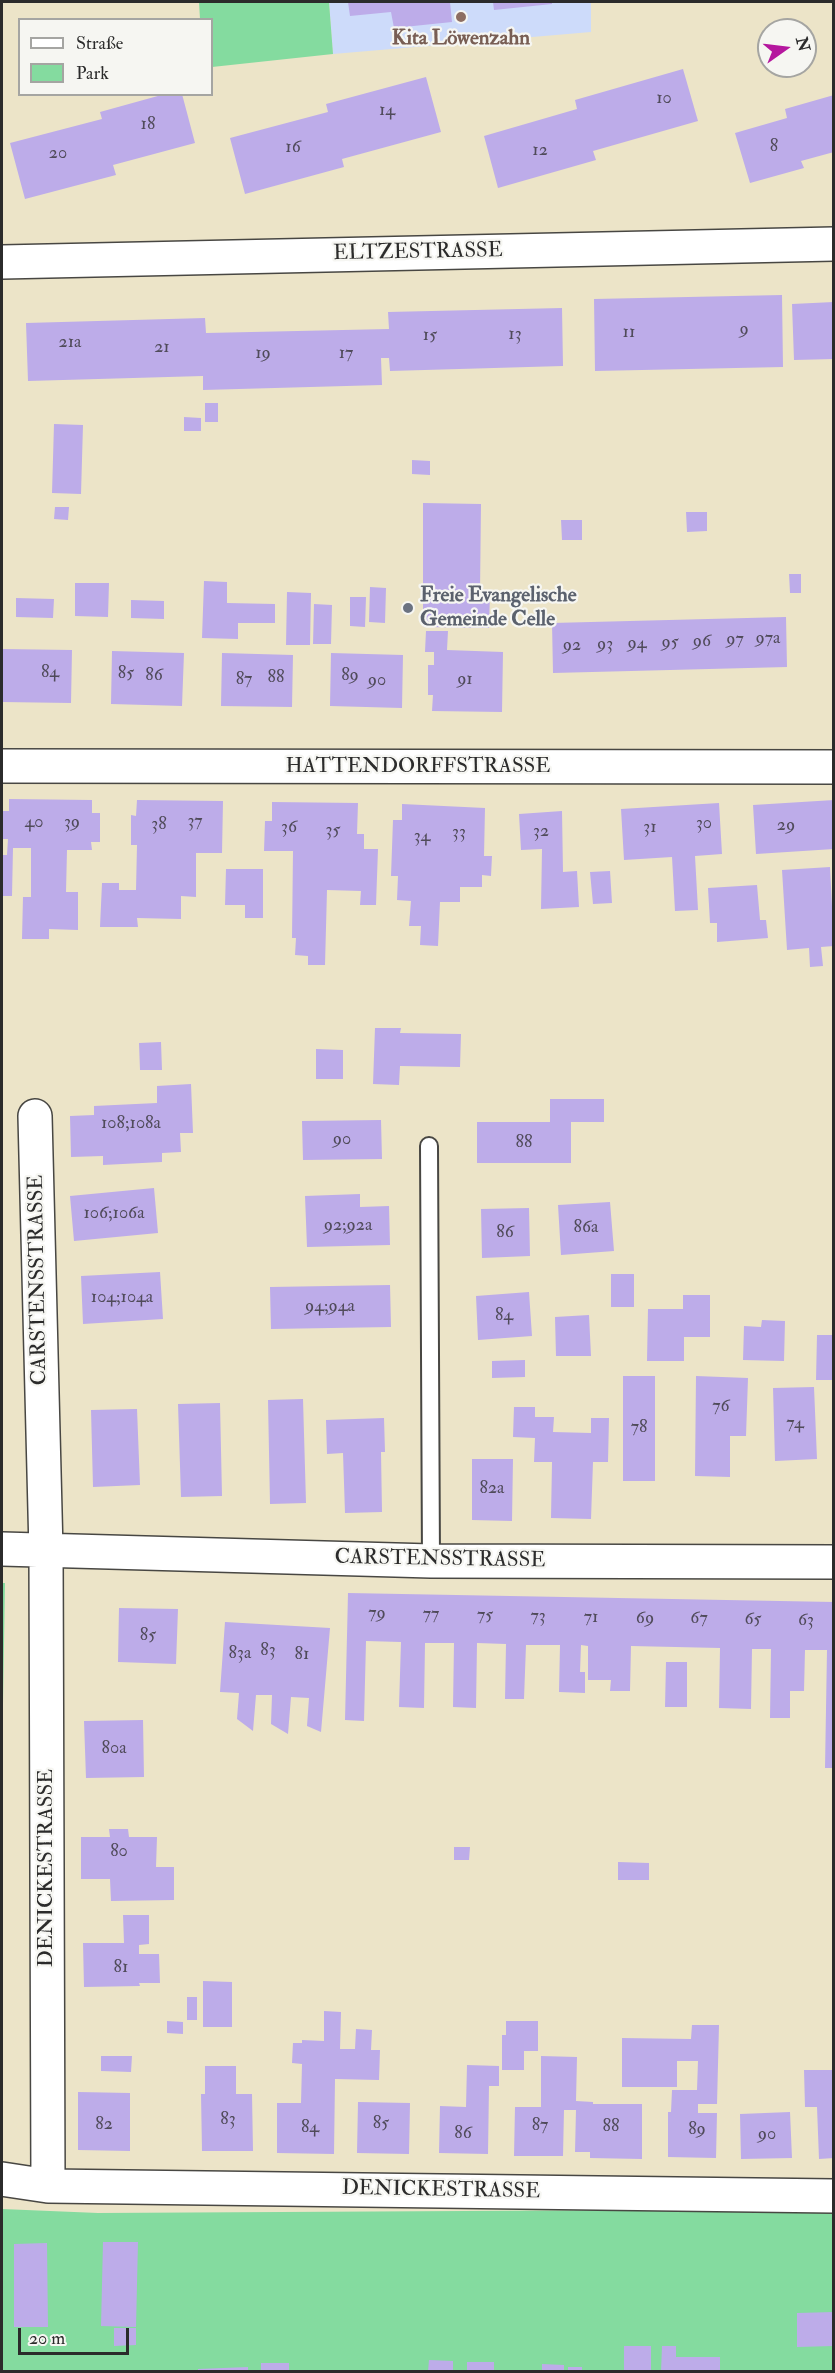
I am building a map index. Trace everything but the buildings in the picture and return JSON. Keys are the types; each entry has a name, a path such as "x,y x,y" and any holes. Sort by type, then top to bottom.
{"street":[{"name":"ELTZESTRASSE","path":"2,262 834,244"},
{"name":"HATTENDORFFSTRASSE","path":"2,766 834,767"},
{"name":"CARSTENSSTRASSE","path":"35,1116 46,1551"},
{"name":"CARSTENSSTRASSE","path":"2,1549 431,1561 834,1562"},
{"name":"DENICKESTRASSE","path":"46,1551 48,2186"},
{"name":"DENICKESTRASSE","path":"2,2179 48,2186 834,2196"}],"lane":[{"path":"429,1146 431,1561"}],"shaded area":[{"name":"Kita Löwenzahn","path":"329,2 591,2 591,32 333,54"}],"green space":[{"path":"199,2 329,2 333,54 213,67 213,18 200,18"},
{"path":"2,1583 5,1583 2,1764"},
{"path":"2,2209 98,2213 833,2209 833,2371 2,2371"}],"place":[{"name":"Kita Löwenzahn","path":"461,17"},
{"name":"Freie Evangelische Gemeinde Celle","path":"408,608"}]}
